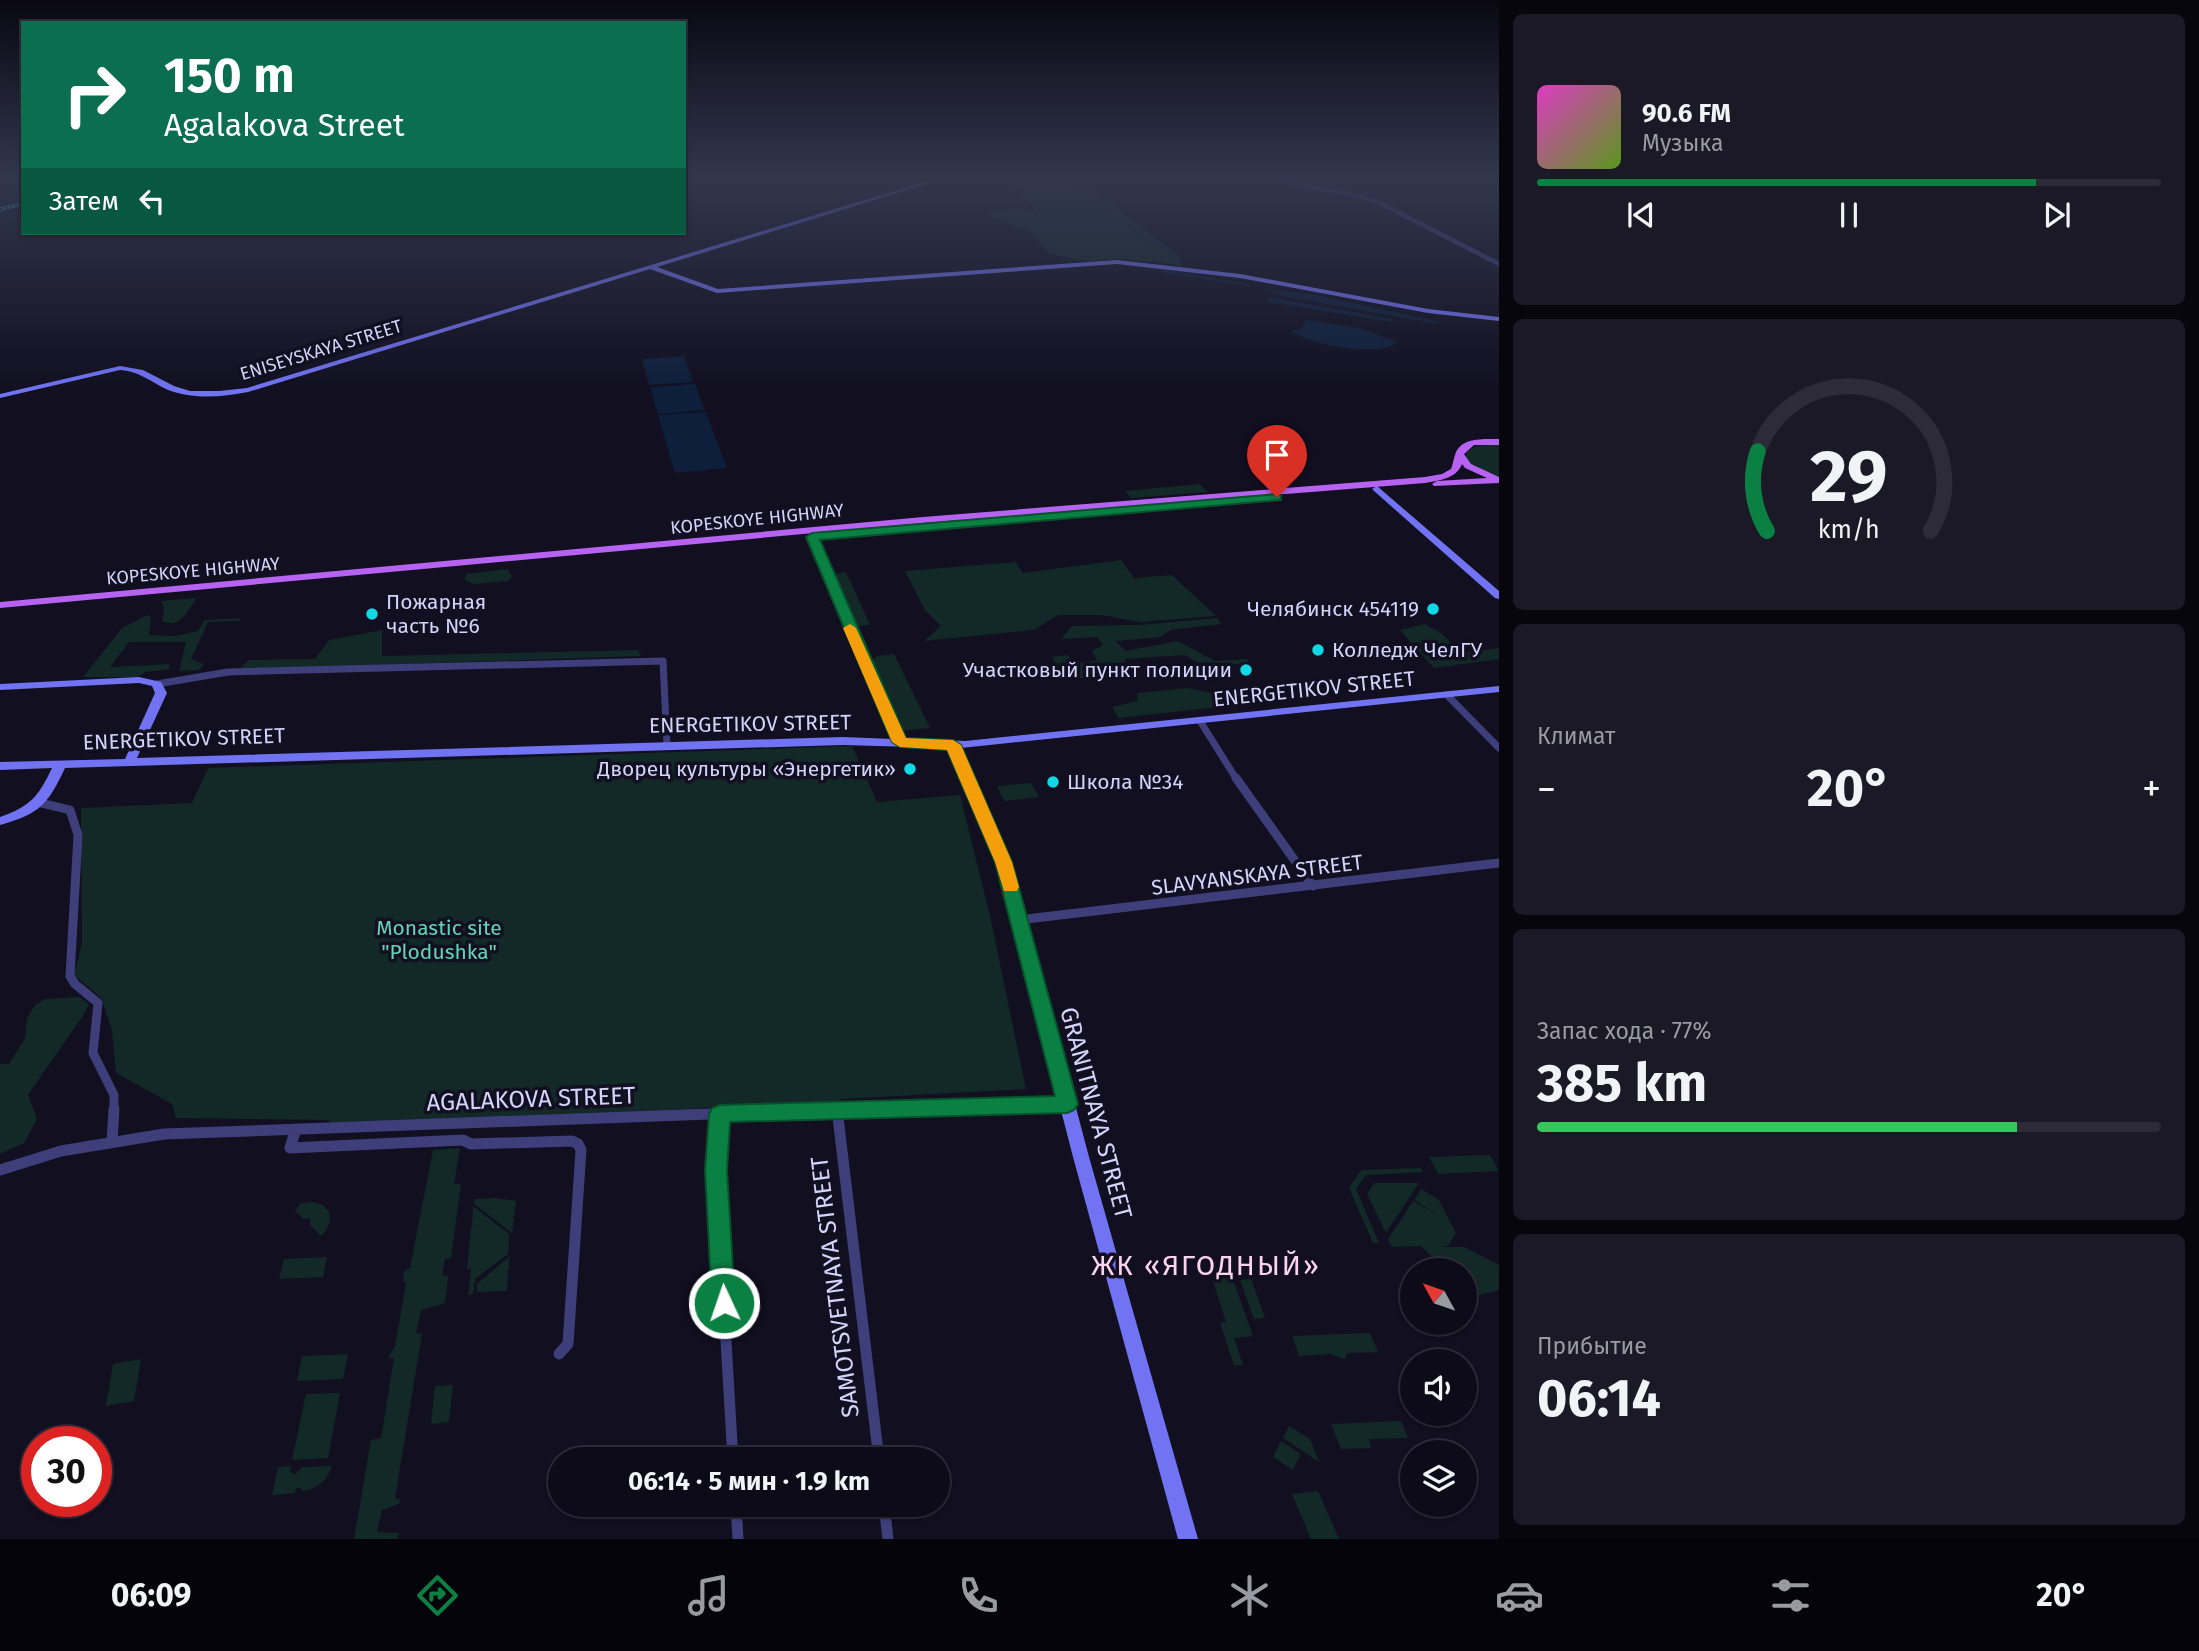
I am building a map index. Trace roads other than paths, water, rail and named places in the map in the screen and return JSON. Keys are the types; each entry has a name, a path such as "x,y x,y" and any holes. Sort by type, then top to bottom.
{"main road":[{"name":"KOPESKOYE HIGHWAY","path":"0,613 811,534 1425,480 1452,473 1459,465 1462,449 1473,444 1499,442"},
{"path":"1460,454 1465,463 1473,469 1499,480"},
{"name":"KOPESKOYE HIGHWAY","path":"811,534 1499,480"},
{"name":"KOPESKOYE HIGHWAY","path":"0,605 395,573"}],"street":[{"name":"ENISEYSKAYA STREET","path":"0,396 120,368 137,369 172,388 192,394 248,390 710,249"},
{"path":"1469,249 1499,264"},
{"path":"650,267 724,291 1117,262 1262,279 1428,311 1499,319"},
{"path":"1377,489 1499,596"},
{"path":"811,534 900,742"},
{"path":"0,687 139,680 157,684 228,672 663,660 667,745"},
{"path":"130,760 161,693 157,684"},
{"name":"ENERGETIKOV STREET","path":"0,766 130,760 844,741 953,745 1499,689"},
{"path":"1447,695 1499,748"},
{"path":"1200,721 1221,751 1223,760 1314,886"},
{"name":"GRANITNAYA STREET","path":"953,745 1004,862 1067,1104 1188,1539"},
{"path":"0,821 28,812 41,803 61,763"},
{"path":"41,803 70,810 75,820 78,835 71,976 76,986 94,997 98,1003 93,1053 114,1095 115,1127 112,1141"},
{"name":"SLAVYANSKAYA STREET","path":"1018,920 1499,863"},
{"name":"AGALAKOVA STREET","path":"0,1170 61,1151 164,1134 837,1109 1067,1104"},
{"name":"SAMOTSVETNAYA STREET","path":"837,1109 876,1447"},
{"path":"720,1114 716,1170 732,1447"},
{"path":"296,1129 290,1149 463,1140 471,1144 572,1141 578,1144 581,1150 568,1344 559,1354"},
{"path":"737,1517 738,1539"},
{"path":"885,1517 888,1539"}],"water":[{"path":"1263,289 1311,294 1440,322 1438,324 1283,296"},
{"path":"1269,297 1392,319 1392,322 1269,302 1266,300"},
{"path":"1306,320 1360,328 1397,342 1376,349 1328,345 1291,331 1302,328"},
{"path":"684,356 693,382 649,385 642,359"},
{"path":"695,384 705,410 658,414 650,387"},
{"path":"706,412 727,468 675,473 658,415"}],"waterway":[{"path":"1164,249 1172,253 1182,265"},
{"path":"1162,271 1249,285"}],"place":[{"name":"Челябинск 454119","path":"1433,609"},
{"name":"Пожарная часть №6","path":"372,614"},
{"name":"Колледж ЧелГУ","path":"1318,650"},
{"name":"Участковый пункт полиции","path":"1246,670"},
{"name":"Дворец культуры «Энергетик»","path":"910,769"},
{"name":"Школа №34","path":"1053,782"}],"district":[{"name":"ЖК «ЯГОДНЫЙ»","path":"1206,1265"}],"park label":[{"name":"Monastic site \"Plodushka\"","path":"439,940"}]}
